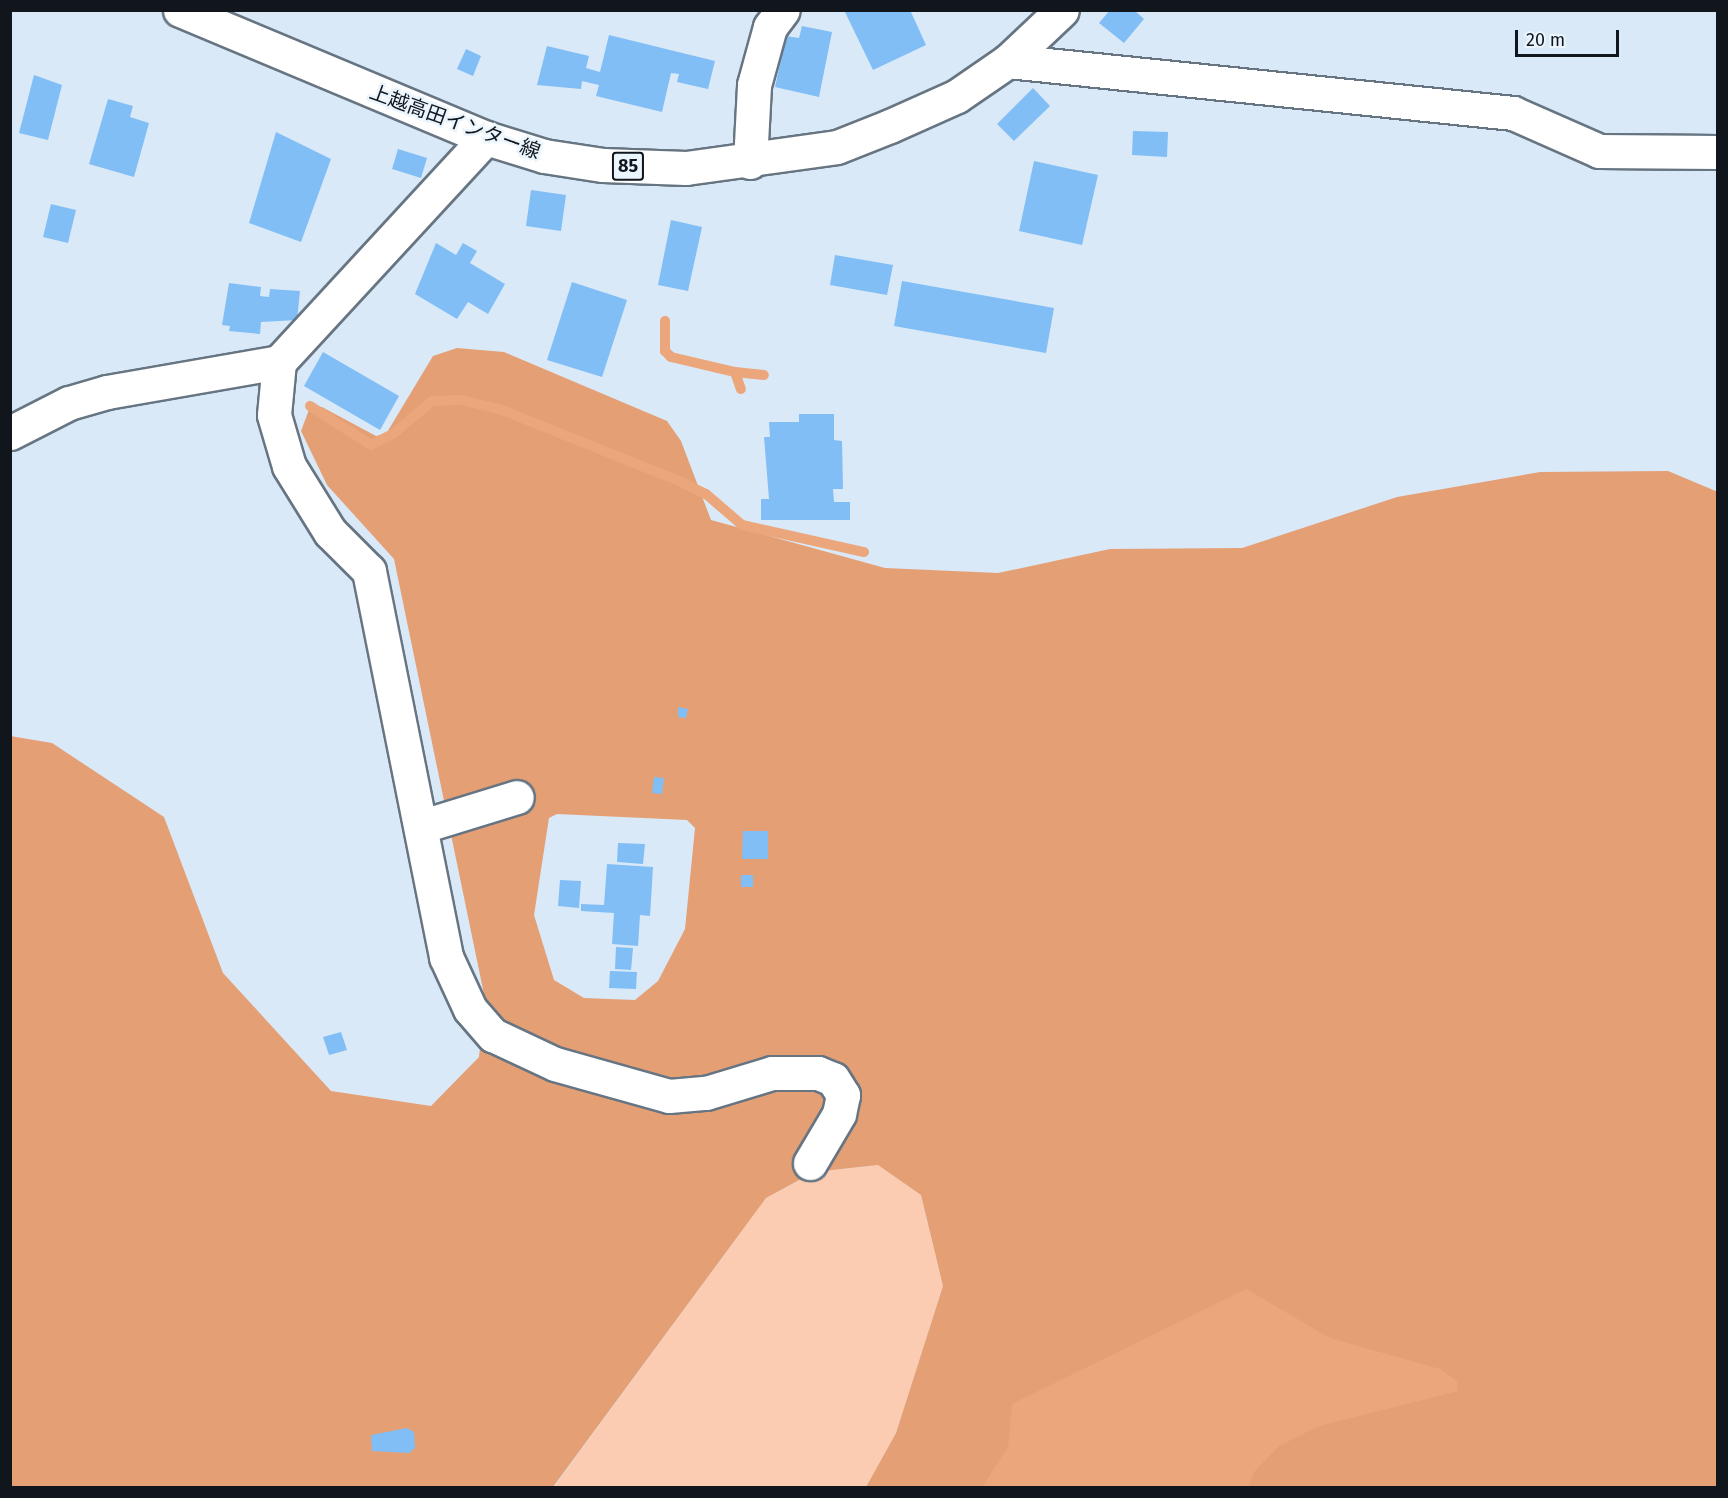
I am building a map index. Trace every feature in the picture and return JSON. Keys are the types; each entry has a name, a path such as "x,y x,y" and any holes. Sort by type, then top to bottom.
{"street":[{"name":"上越高田インター線","path":"180,10 486,138 544,156 603,165 686,168 750,162 837,147 957,96 1008,61 1062,10"},
{"path":"750,162 754,85 770,27 783,10"},
{"path":"1008,61 1513,113 1599,152 1718,152"},
{"path":"486,138 279,362 274,415 289,466 330,532 369,571 423,826 446,957 470,1009 493,1035 555,1064 669,1096 706,1093 772,1073 818,1073 833,1079 843,1095 839,1114 810,1163"},
{"path":"10,433 69,403 107,392 279,362"},
{"path":"423,826 517,797"}],"shaded area":[{"path":"457,348 504,352 667,421 681,441 711,520 885,568 998,573 1110,549 1242,548 1397,497 1540,472 1668,471 1718,492 1717,1487 866,1487 896,1433 943,1286 921,1195 878,1165 814,1172 766,1198 553,1487 11,1487 10,736 52,743 164,817 223,973 331,1091 431,1106 479,1057 485,999 394,559 327,485 301,431 310,407 322,407 376,436 386,434 433,356","holes":["557,814 687,820 695,828 685,929 658,981 635,1000 584,998 554,980 534,915 549,818"]},
{"path":"879,1165 921,1195 943,1286 896,1433 866,1487 553,1488 766,1198 814,1172"},
{"path":"1246,1289 1330,1338 1440,1369 1457,1381 1458,1391 1319,1426 1279,1446 1254,1472 1249,1487 982,1487 1008,1447 1012,1404"}],"building":[{"path":"844,10 910,10 926,45 873,70"},
{"path":"1110,10 1134,10 1144,19 1124,43 1099,23"},
{"path":"802,26 832,32 819,97 775,87 786,36 799,38"},
{"path":"609,35 715,61 708,89 677,82 679,74 671,73 662,112 596,96 599,85 582,81 581,89 537,85 547,46 589,56 586,68 600,72"},
{"path":"466,49 481,56 473,76 457,69"},
{"path":"34,75 62,85 48,140 19,133"},
{"path":"1033,88 1050,106 1014,141 997,124"},
{"path":"108,99 133,106 130,117 149,123 134,177 89,164"},
{"path":"1133,131 1168,132 1167,157 1132,155"},
{"path":"276,132 331,159 301,242 249,223"},
{"path":"398,149 427,158 421,178 392,169"},
{"path":"1034,161 1098,175 1082,245 1019,231"},
{"path":"531,190 566,195 561,231 526,226"},
{"path":"51,204 76,210 68,243 43,237"},
{"path":"671,220 702,227 688,291 658,285"},
{"path":"436,243 456,255 463,243 477,251 470,263 505,284 488,314 468,302 457,319 415,294"},
{"path":"835,255 893,265 887,295 830,285"},
{"path":"902,281 1054,308 1046,353 894,326"},
{"path":"572,282 627,300 602,377 547,360"},
{"path":"229,283 261,287 260,296 269,297 270,289 300,291 297,320 261,322 260,334 229,331 230,326 222,325"},
{"path":"323,352 399,396 380,430 304,386"},
{"path":"799,414 834,414 834,440 842,441 843,489 833,489 834,502 850,502 850,520 761,520 761,499 769,499 764,437 770,437 769,422 799,422"},
{"path":"678,707 688,709 686,718 678,717"},
{"path":"654,777 664,778 662,794 652,793"},
{"path":"743,831 768,831 768,859 742,859"},
{"path":"618,843 645,844 643,864 617,862"},
{"path":"607,864 653,867 650,916 640,915 638,946 612,944 614,913 581,911 581,904 604,905"},
{"path":"741,875 753,875 753,887 741,887"},
{"path":"560,880 581,881 579,908 558,906"},
{"path":"616,947 633,948 631,970 615,969"},
{"path":"610,971 637,972 636,989 609,988"},
{"path":"341,1032 347,1050 329,1055 323,1037"},
{"path":"407,1428 414,1432 415,1448 409,1453 372,1451 371,1435"}],"waterway":[{"path":"665,321 665,351 671,357 735,372 741,389"},
{"path":"735,372 764,375"},
{"path":"310,406 371,445 393,434 432,401 462,400 502,410 677,480 706,494 742,525 864,552"}]}
